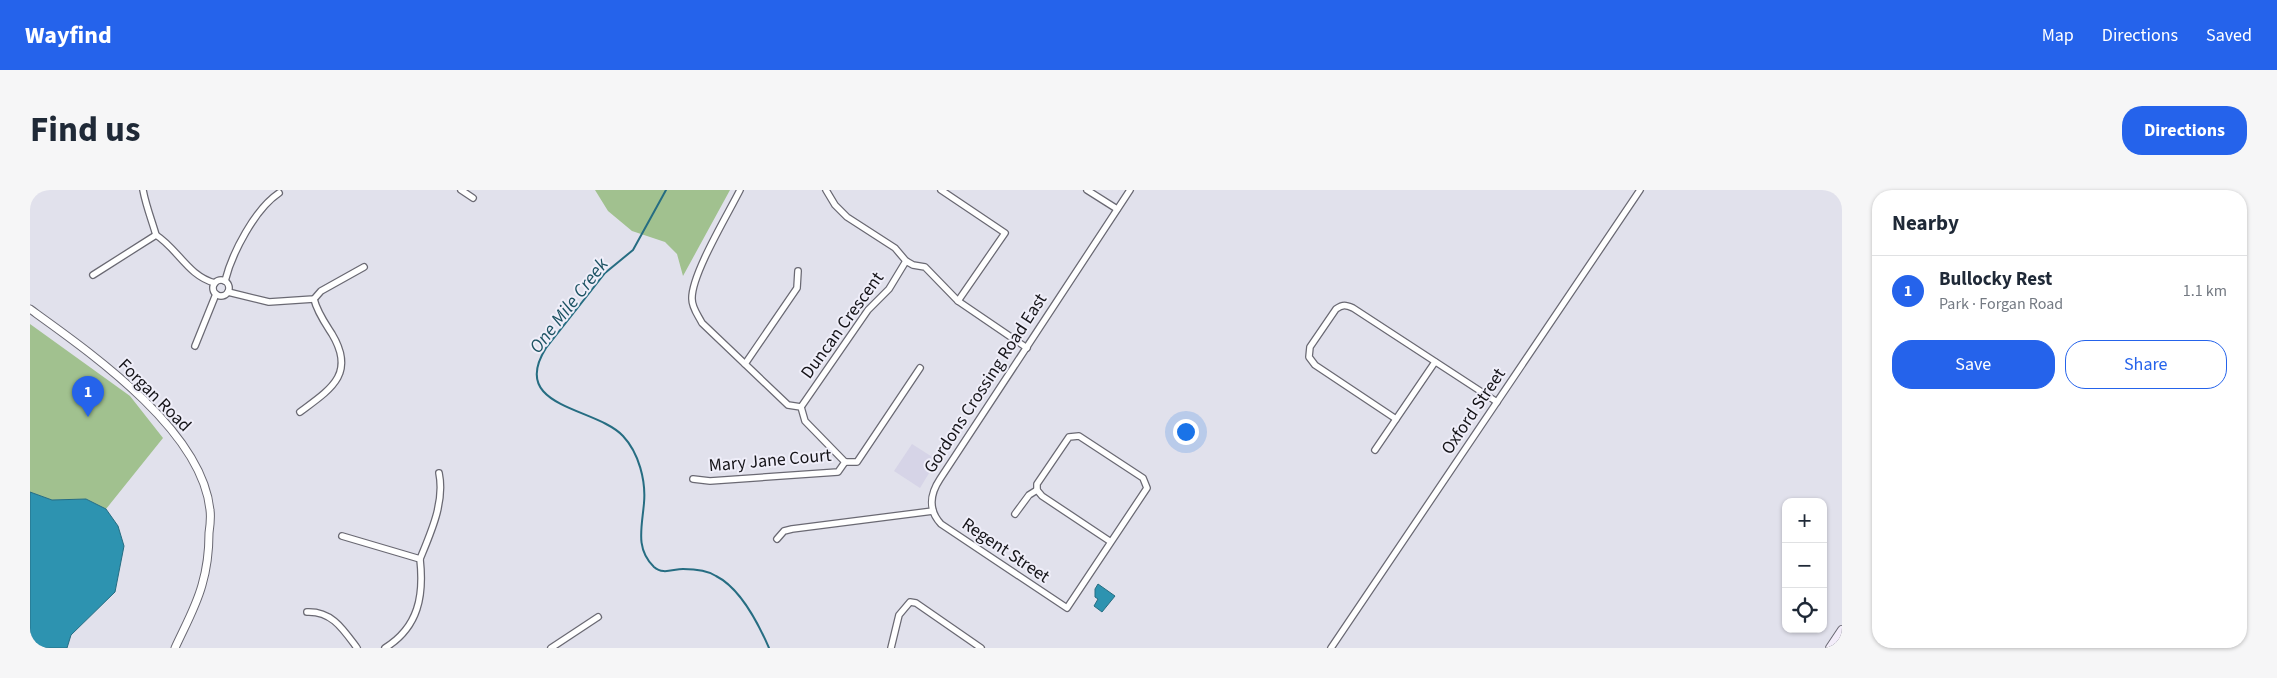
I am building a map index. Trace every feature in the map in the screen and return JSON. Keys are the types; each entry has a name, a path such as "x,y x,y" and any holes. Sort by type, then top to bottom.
{"main road":[{"path":"1830,648 1842,630"}],"street":[{"path":"143,190 156,235 194,272 215,283"},
{"path":"460,190 473,198"},
{"path":"740,190 695,278 692,299 695,311 702,323 788,405 802,407 805,421 845,462 856,462 920,368"},
{"path":"826,190 841,211 895,248 906,261 912,265 925,267 958,301 1027,348"},
{"path":"941,190 1005,233 958,301"},
{"path":"1087,190 1116,209"},
{"name":"Gordons Crossing Road East","path":"933,511 932,498 936,485 1130,190"},
{"name":"Oxford Street","path":"1331,648 1640,190"},
{"path":"226,281 249,228 265,204 279,193"},
{"path":"93,275 156,235"},
{"name":"Duncan Crescent","path":"802,407 868,310 888,289 906,261"},
{"path":"226,281 221,280 215,283 213,290 216,294 221,296 228,292 269,302 314,299 321,291 364,267"},
{"path":"745,364 797,288 798,271"},
{"path":"226,281 229,287 228,292"},
{"path":"195,346 216,294"},
{"path":"300,412 334,385 342,365 339,346 314,299"},
{"path":"1396,419 1315,365 1309,358 1310,347 1336,309 1345,305 1353,308 1497,402"},
{"name":"Forgan Road","path":"30,309 94,357 172,429 190,454 201,477 210,510 208,556 202,586 175,648"},
{"path":"1375,450 1435,362"},
{"path":"1075,435 1082,437 1143,478 1147,484 1146,491 1111,542 1042,496 1037,490 1037,484 1069,437 1075,435"},
{"name":"Mary Jane Court","path":"693,479 710,481 838,472 845,462"},
{"path":"385,648 405,631 420,603 422,581 420,559 441,496 439,472"},
{"path":"1016,514 1029,494 1037,490"},
{"path":"777,539 784,531 792,529 933,511"},
{"name":"Regent Street","path":"933,511 945,527 1067,608 1111,542"},
{"path":"342,536 420,559"},
{"path":"891,648 899,615 910,602 916,603 981,648"},
{"path":"307,612 318,612 329,616 339,624 357,648"},
{"path":"551,648 598,618"}],"shaded area":[{"path":"912,444 937,460 920,488 894,471"}],"green space":[{"path":"595,190 730,190 683,276 677,254 665,242 632,231 608,211"},
{"path":"30,324 130,396 163,438 106,509 86,499 52,500 30,492"}],"water":[{"path":"30,492 52,500 86,499 106,509 118,526 124,546 115,592 71,635 67,648 30,648"},
{"path":"1098,584 1115,596 1102,612 1094,606 1098,599 1095,597 1095,589"}],"waterway":[{"name":"One Mile Creek","path":"666,190 633,250 605,273 546,348 537,368 538,383 547,395 560,404 610,426 629,443 637,459 644,486 641,529 642,545 644,553 654,567 661,571 700,570 709,572 725,582 748,608 769,648"}],"place":[{"name":"Bullocky Rest","path":"88,417"}]}
